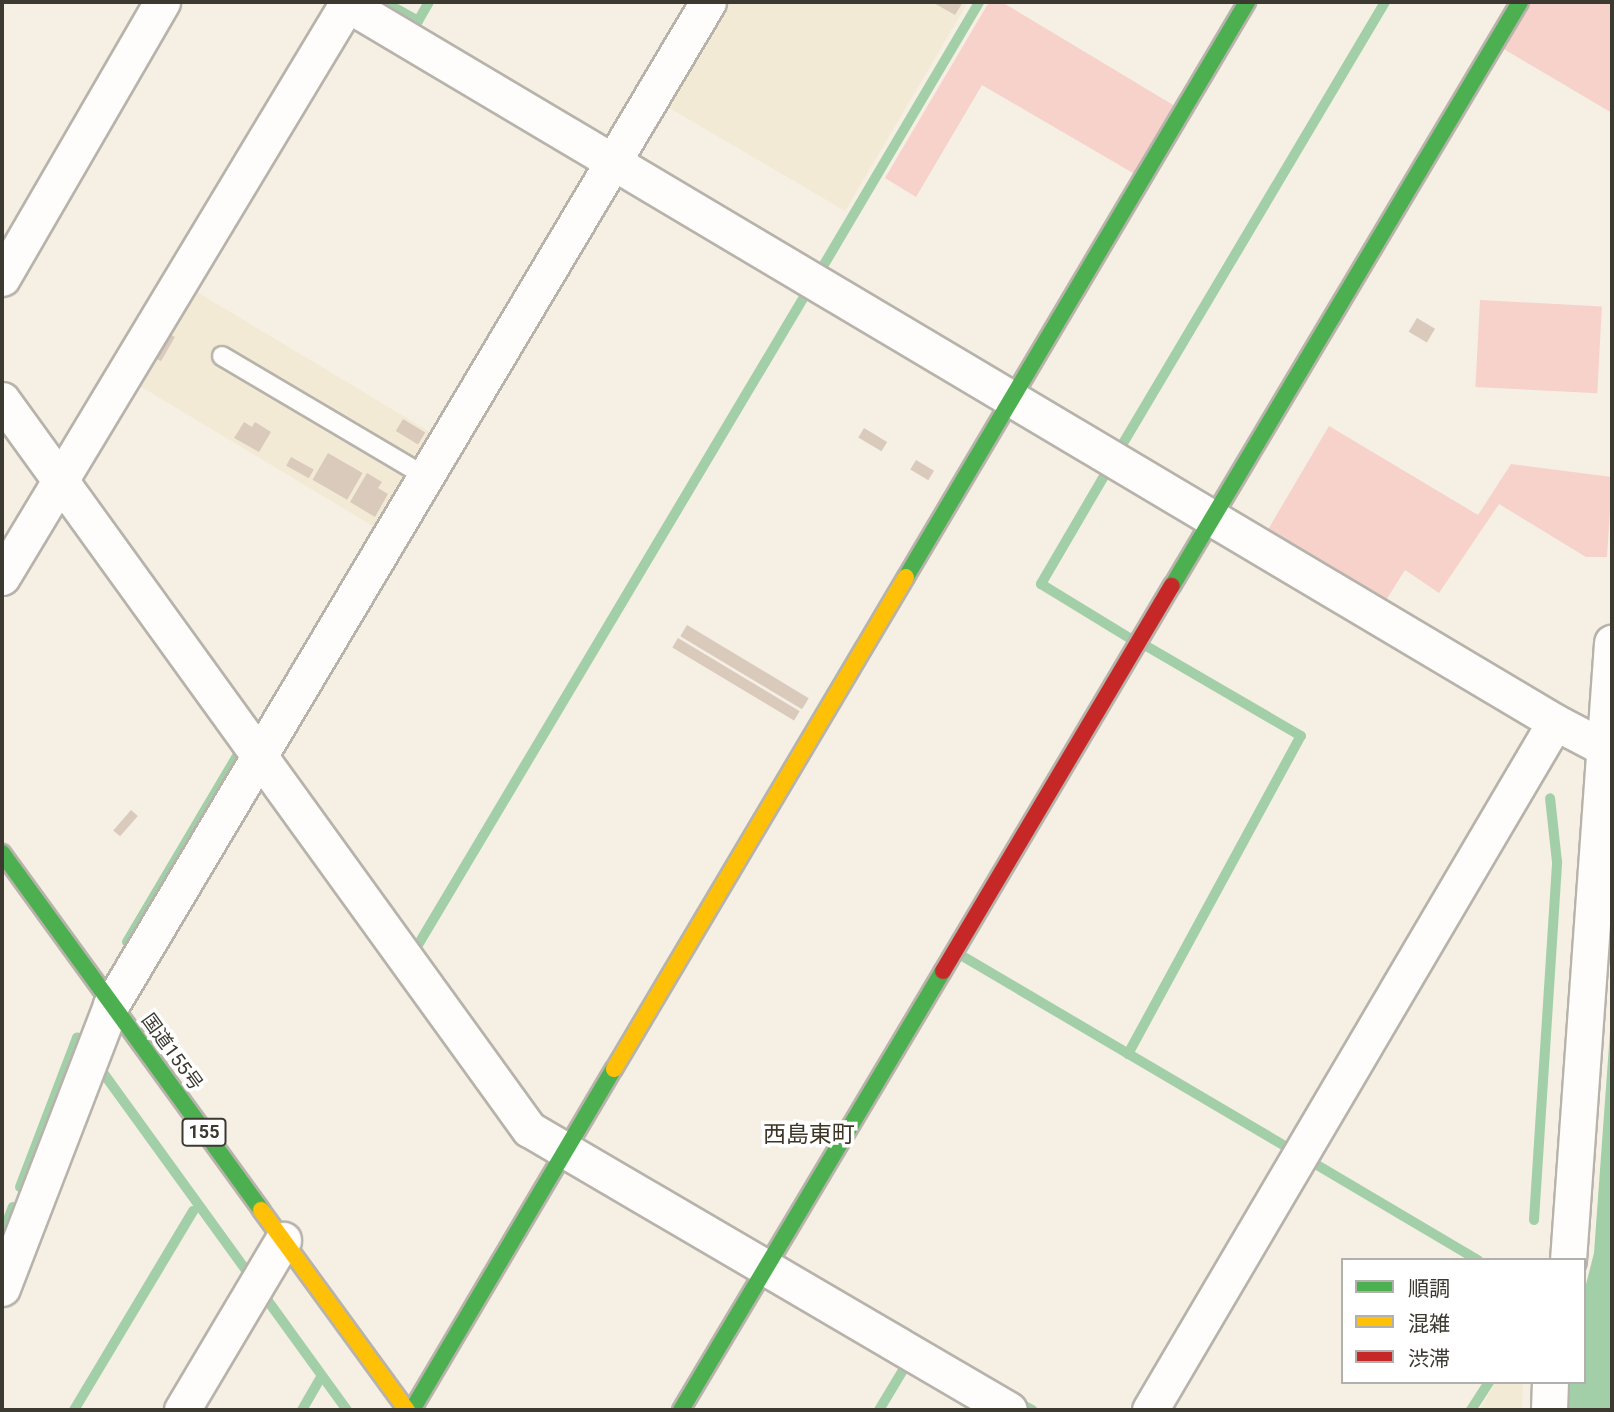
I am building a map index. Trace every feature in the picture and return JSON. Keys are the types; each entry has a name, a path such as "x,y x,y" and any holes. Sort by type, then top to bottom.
{"main road":[{"path":"410,1410 1013,401 1247,2"},
{"path":"681,1410 1520,2"},
{"name":"国道155号","path":"2,853 410,1410"}],"street":[{"path":"2,278 162,2"},
{"path":"2,1288 111,1005 708,2"},
{"path":"2,577 346,3 612,164 1555,722 1609,751"},
{"path":"2,400 529,1129 1009,1410"},
{"path":"1568,1258 1609,751 1612,643"},
{"path":"1150,1410 1555,722"},
{"path":"182,1410 283,1240"},
{"path":"1549,1410 1550,1384"}],"lane":[{"path":"222,356 425,476"}],"shaded area":[{"path":"728,2 968,2 845,211 661,103"},
{"path":"989,2 1002,2 1178,108 1138,176 982,85 916,197 885,178"},
{"path":"1530,2 1612,2 1612,113 1502,48"},
{"path":"187,286 433,434 376,528 130,380"},
{"path":"1480,300 1602,306 1597,393 1475,387"},
{"path":"1329,426 1478,515 1511,464 1612,477 1607,557 1586,557 1499,504 1439,593 1405,570 1383,605 1266,533"},
{"path":"1612,1004 1612,1410 1563,1410 1569,1384 1586,1384 1586,1284 1594,1253"},
{"path":"1495,1384 1523,1384 1522,1410 1479,1410"}],"building":[{"path":"932,2 963,2 955,15"},
{"path":"1417,318 1435,329 1427,343 1409,332"},
{"path":"168,333 175,337 161,361 154,357"},
{"path":"403,419 425,432 418,444 396,431"},
{"path":"244,422 252,427 255,422 271,432 259,452 234,438"},
{"path":"864,428 887,442 881,451 858,437"},
{"path":"328,453 363,473 347,500 312,480"},
{"path":"291,457 314,470 309,478 286,466"},
{"path":"916,460 934,471 928,480 910,469"},
{"path":"367,473 382,482 378,488 388,494 375,517 350,502"},
{"path":"687,625 809,698 802,709 680,636"},
{"path":"678,638 800,711 794,721 672,647"},
{"path":"131,810 138,816 120,836 113,830"}],"waterway":[{"path":"384,2 418,21 429,2"},
{"path":"822,268 979,2"},
{"path":"1122,445 1385,2"},
{"path":"415,950 804,297"},
{"path":"1107,471 1041,584 1131,639"},
{"path":"1128,1054 1301,736 1148,647"},
{"path":"127,942 241,749"},
{"path":"1534,1220 1557,862 1550,798"},
{"path":"964,957 1294,1151"},
{"path":"20,1187 77,1038"},
{"path":"104,1074 249,1274"},
{"path":"1312,1162 1475,1258"},
{"path":"2,1235 13,1207"},
{"path":"74,1410 193,1211"},
{"path":"268,1301 347,1410"},
{"path":"879,1410 903,1370"},
{"path":"302,1410 322,1376"},
{"path":"1471,1410 1488,1384"},
{"path":"1014,1400 1032,1410"}],"traffic: fast":[{"path":"906,577 1247,2"},
{"path":"1172,586 1520,2"},
{"path":"2,853 261,1210"},
{"path":"681,1410 943,971"},
{"path":"412,1410 614,1069"}],"traffic: slow":[{"path":"614,1069 906,577"},
{"path":"261,1210 407,1410"}],"traffic: jam":[{"path":"943,971 1172,586"}],"district":[{"name":"西島東町","path":"809,1135"}]}
